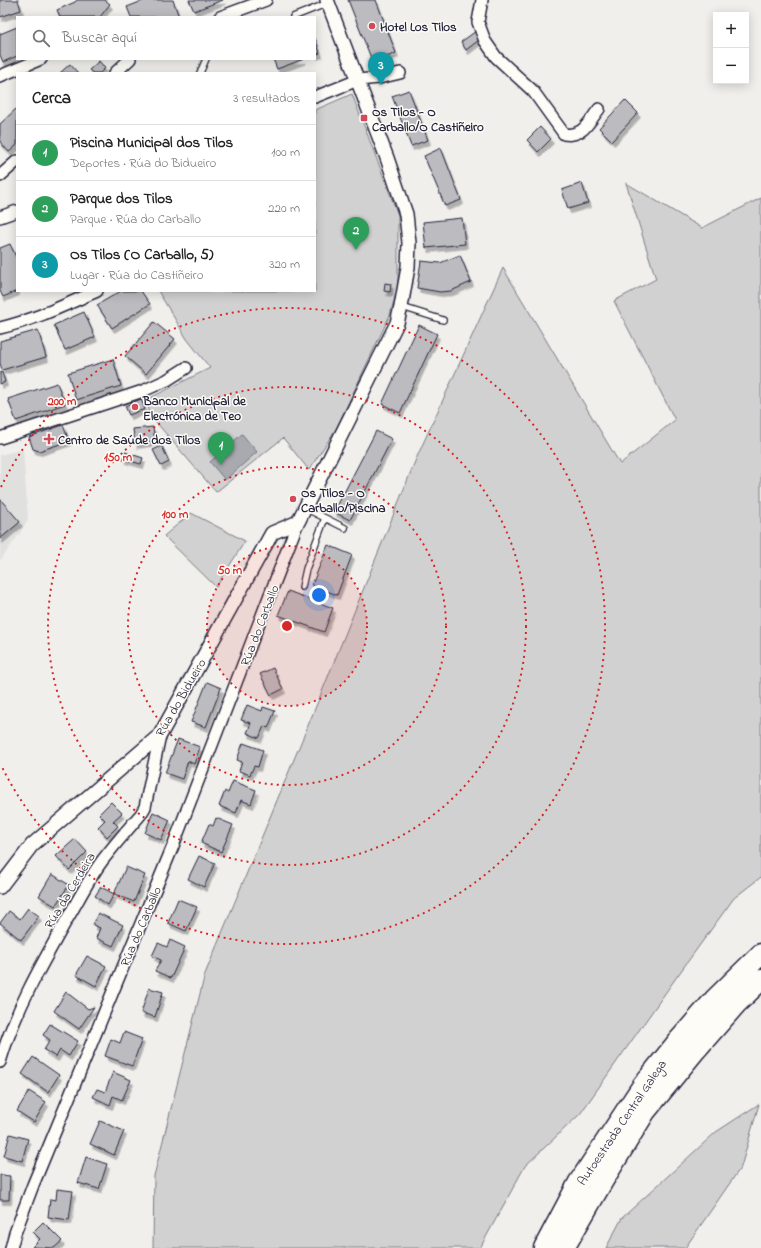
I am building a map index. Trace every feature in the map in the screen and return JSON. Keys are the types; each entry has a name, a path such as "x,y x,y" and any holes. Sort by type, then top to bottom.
{"highway":[{"name":"Autoestrada Central Galega","path":"544,1248 579,1182 643,1085 679,1040 714,1000 761,954"},
{"name":"Autoestrada Central Galega","path":"564,1248 645,1112 694,1052 737,1003 761,980"}],"street":[{"path":"223,16 266,0"},
{"path":"482,0 478,22 485,42 496,56 533,92 564,134 569,135 580,132 599,109"},
{"name":"Rúa do Carballo","path":"11,1248 32,1185 173,846 298,522 397,323 408,267 406,214 388,158 328,2"},
{"path":"0,76 39,60"},
{"path":"116,72 129,60"},
{"path":"316,97 358,80 380,78 400,73"},
{"path":"0,176 16,162"},
{"path":"0,218 16,211"},
{"path":"0,328 16,325 51,312 95,292"},
{"path":"0,438 143,391 186,368"},
{"name":"Rúa do Bidueiro","path":"0,887 32,846 160,735 272,534 298,522"},
{"name":"Rúa da Cerdeira","path":"0,1062 6,1040 21,1005 41,965 95,872 145,807 160,735"}],"lane":[{"path":"295,16 328,2"},
{"path":"200,72 206,60"},
{"path":"401,307 443,320"},
{"path":"305,508 345,528"},
{"path":"302,587 306,569 326,518"}],"shaded area":[{"path":"352,94 398,215 398,286 390,315 336,429 309,470 283,438 216,492 149,414 148,399 210,368 187,339 159,292 316,292 316,110"},
{"path":"626,183 702,228 761,198 761,877 734,898 580,1114 525,1166 480,1248 153,1248 154,1176 205,974 319,699 416,459 503,268 620,464 675,420 614,301 656,279"},
{"path":"242,434 257,452 225,480 210,462"},
{"path":"23,449 28,519 0,561 0,455"},
{"path":"191,513 245,541 216,587 164,536"},
{"path":"759,1104 741,1167 685,1248 606,1248 622,1218 716,1132"}],"building":[{"path":"0,0 18,0 21,10 0,17"},
{"path":"77,0 105,0 110,4 101,16 60,16 57,10"},
{"path":"145,0 173,0 179,16 131,16 127,7"},
{"path":"189,0 223,0 194,11"},
{"name":"Hotel Los Tilos","path":"348,0 376,0 396,53 373,63"},
{"path":"16,27 16,56 3,62 0,55 0,34"},
{"path":"476,31 479,40 466,50 461,42"},
{"path":"316,41 320,53 316,55"},
{"path":"273,60 301,60 277,69"},
{"path":"99,61 105,68 101,72 92,72 89,70"},
{"path":"70,64 77,72 61,72"},
{"path":"409,90 428,140 411,146 392,96"},
{"path":"625,100 638,113 612,141 599,128"},
{"path":"16,109 16,146 9,152 0,142 0,124"},
{"path":"540,127 551,139 538,152 527,140"},
{"path":"441,148 461,200 445,206 424,156"},
{"path":"582,183 588,203 568,209 562,190"},
{"path":"462,218 465,244 426,248 423,222"},
{"path":"10,244 16,257 16,291 3,297 0,291 0,248"},
{"path":"460,255 471,282 451,291 440,292 417,288 421,261 440,263"},
{"path":"385,283 391,284 390,292 384,291"},
{"path":"119,292 142,292 150,304 112,328 97,305"},
{"path":"84,312 95,337 65,350 54,325"},
{"path":"154,322 175,339 146,374 125,356"},
{"path":"419,325 437,334 400,413 382,404"},
{"path":"38,330 46,357 2,370 0,363 0,341"},
{"path":"113,359 121,386 76,400 68,373"},
{"path":"2,372 5,382 0,384 0,373"},
{"path":"57,383 65,404 16,421 8,399"},
{"name":"Banco Municipal de Electrónica de Teo","path":"141,399 145,409 129,415 125,406"},
{"name":"Centro de Saúde dos Tilos","path":"63,425 69,441 39,451 33,449 29,437"},
{"path":"153,427 155,441 135,444 133,429"},
{"path":"376,431 392,439 350,520 334,512"},
{"path":"162,446 169,462 161,466 153,450"},
{"path":"125,452 143,458 141,464 123,459"},
{"path":"0,499 20,522 0,539"},
{"path":"328,545 352,555 337,595 312,585"},
{"path":"288,591 333,608 324,632 278,615"},
{"path":"273,668 283,689 271,695 260,674"},
{"path":"207,682 221,688 206,727 191,722"},
{"path":"247,705 262,711 263,707 275,711 268,728 264,726 259,738 247,733 251,723 241,720"},
{"path":"178,739 200,747 194,764 188,761 182,779 165,773"},
{"path":"243,743 263,750 258,767 254,766 250,775 239,771 242,762 237,760"},
{"path":"233,781 256,790 251,804 241,800 236,813 219,806 225,791 228,793"},
{"path":"111,802 122,813 113,821 118,826 107,837 98,827 105,820 99,814"},
{"path":"153,812 170,820 161,840 145,833"},
{"path":"216,818 233,825 221,852 201,843 209,824 213,826"},
{"path":"75,839 87,852 69,870 56,856"},
{"path":"199,856 215,863 204,887 188,879"},
{"path":"126,867 145,875 134,902 114,894"},
{"path":"52,874 69,885 55,906 39,896"},
{"path":"101,887 114,894 108,905 95,896"},
{"path":"178,899 197,907 186,931 168,923"},
{"path":"28,908 39,916 21,940 0,923 9,911 20,919"},
{"path":"98,913 123,925 113,946 96,938 100,928 93,925"},
{"path":"170,940 185,947 171,978 155,971 161,960 152,956 158,943 167,947"},
{"path":"87,956 106,966 96,986 76,975"},
{"path":"149,988 163,992 155,1017 141,1013"},
{"path":"66,992 88,1009 94,1007 79,1029 54,1011"},
{"path":"50,1024 78,1041 69,1056 60,1050 56,1057 44,1050 50,1040 43,1035"},
{"path":"124,1032 142,1039 132,1066 105,1056 111,1039 120,1043"},
{"path":"33,1057 59,1075 48,1092 22,1074"},
{"path":"113,1072 131,1080 122,1100 113,1096 110,1105 93,1097 97,1089 105,1092"},
{"path":"29,1091 46,1102 34,1122 17,1111"},
{"path":"100,1121 124,1131 114,1155 90,1144"},
{"path":"10,1134 28,1139 22,1161 4,1156"},
{"path":"86,1157 107,1164 99,1189 78,1183"},
{"path":"0,1175 10,1176 9,1200 0,1200"},
{"path":"57,1189 73,1191 69,1220 48,1217 50,1199 56,1200"},
{"path":"43,1222 62,1241 54,1248 32,1247 40,1239 33,1232"}],"place":[{"name":"Hotel Los Tilos","path":"372,26"},
{"name":"Os Tilos (O Carballo, 5)","path":"381,85"},
{"name":"Os Tilos - O Carballo/O Castiñeiro","path":"364,118"},
{"name":"Parque dos Tilos","path":"356,250"},
{"name":"Banco Municipal de Electrónica de Teo","path":"135,407"},
{"name":"Centro de Saúde dos Tilos","path":"49,439"},
{"name":"Piscina Municipal dos Tilos","path":"221,465"},
{"name":"Os Tilos - O Carballo/Piscina","path":"293,499"}]}
